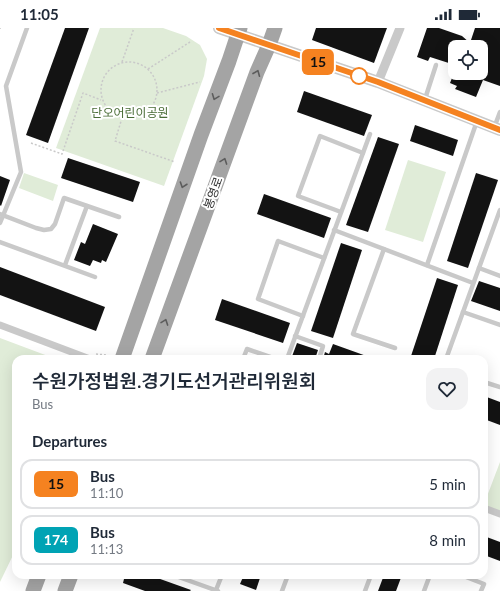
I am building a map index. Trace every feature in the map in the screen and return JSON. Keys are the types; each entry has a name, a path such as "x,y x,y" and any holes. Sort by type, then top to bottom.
{"main road":[{"name":"봉영로","path":"153,355 257,72 275,28"},
{"path":"123,355 200,135 239,31"},
{"path":"33,591 38,579"},
{"path":"65,591 70,579"}],"street":[{"path":"219,28 239,31 269,45 378,82 497,129"},
{"path":"378,82 400,28"},
{"path":"0,325 79,355"},
{"path":"488,510 500,514"}],"lane":[{"path":"0,223 2,214 20,172 6,86 27,28"},
{"path":"424,101 436,65"},
{"path":"497,129 500,112"},
{"path":"427,265 477,121"},
{"path":"288,355 370,134"},
{"path":"341,212 298,196 320,136 363,152"},
{"path":"2,214 44,230 51,228 55,224 64,198 119,217"},
{"path":"65,265 86,206"},
{"path":"447,355 500,210"},
{"path":"334,230 473,283"},
{"path":"303,316 258,299 278,241 324,258"},
{"path":"0,242 96,277"},
{"path":"384,249 353,334 395,348"},
{"path":"479,268 500,276"},
{"path":"463,312 500,325"},
{"path":"295,336 324,346 321,355"},
{"path":"245,355 247,349 264,355"},
{"path":"488,383 500,387"},
{"path":"184,579 217,591 221,579"},
{"path":"282,591 286,579"},
{"path":"365,591 370,579"},
{"path":"424,591 428,579"},
{"path":"471,579 484,584 481,591"}],"path":[{"path":"122,62 134,28"},
{"path":"148,69 190,42"},
{"path":"122,62 140,64 148,69 154,76 157,84 155,102 150,110 142,116 132,119 113,115 106,108 102,100 100,90 102,80 107,72 122,62"},
{"path":"157,93 200,82"},
{"path":"31,143 62,154 83,93 102,100"},
{"path":"122,118 115,141 175,162"}],"green space":[{"name":"단오어린이공원","path":"100,28 163,28 186,36 200,45 207,59 204,76 164,186 56,148"},
{"path":"408,160 446,172 423,242 385,230"},
{"path":"24,173 58,185 53,201 19,188"},
{"path":"0,338 45,355 12,355 12,557 0,582"},
{"path":"500,462 500,514 488,510 488,494"}],"building":[{"path":"65,28 89,28 48,143 26,135"},
{"path":"316,28 387,28 374,63 312,40"},
{"path":"427,28 439,28 462,36 467,40 448,40 448,63 430,57 428,61 417,57"},
{"path":"475,28 500,28 500,86 483,80 488,80 488,40 471,40"},
{"path":"451,80 483,80 476,97 455,89 457,86 450,83"},
{"path":"304,91 372,115 364,136 297,112"},
{"path":"415,125 458,140 453,156 410,141"},
{"path":"378,137 399,144 368,232 346,225"},
{"path":"68,158 140,182 133,202 61,178"},
{"path":"476,173 498,180 468,268 447,261"},
{"path":"0,176 10,180 1,206 0,205"},
{"path":"264,194 331,218 324,238 257,214"},
{"path":"93,224 118,234 106,262 102,260 101,263 93,260 90,266 74,260 81,242 85,244"},
{"path":"341,243 362,250 333,338 311,331"},
{"path":"0,267 105,307 96,331 0,295"},
{"path":"437,278 458,285 435,355 411,355"},
{"path":"479,281 500,288 500,311 471,301"},
{"path":"222,299 290,323 283,343 215,320"},
{"path":"297,343 318,350 316,355 292,355"},
{"path":"333,344 364,355 324,355 325,352 329,354"},
{"path":"488,398 500,402 500,425 488,420"},
{"path":"488,538 500,542 500,561 488,556"},
{"path":"124,579 160,579 191,590 145,591 123,583"},
{"path":"242,579 260,579 256,590 240,584"},
{"path":"382,579 400,579 396,591 378,591"}],"bus line":[{"name":"15","path":"219,28 378,82 500,130"}]}
